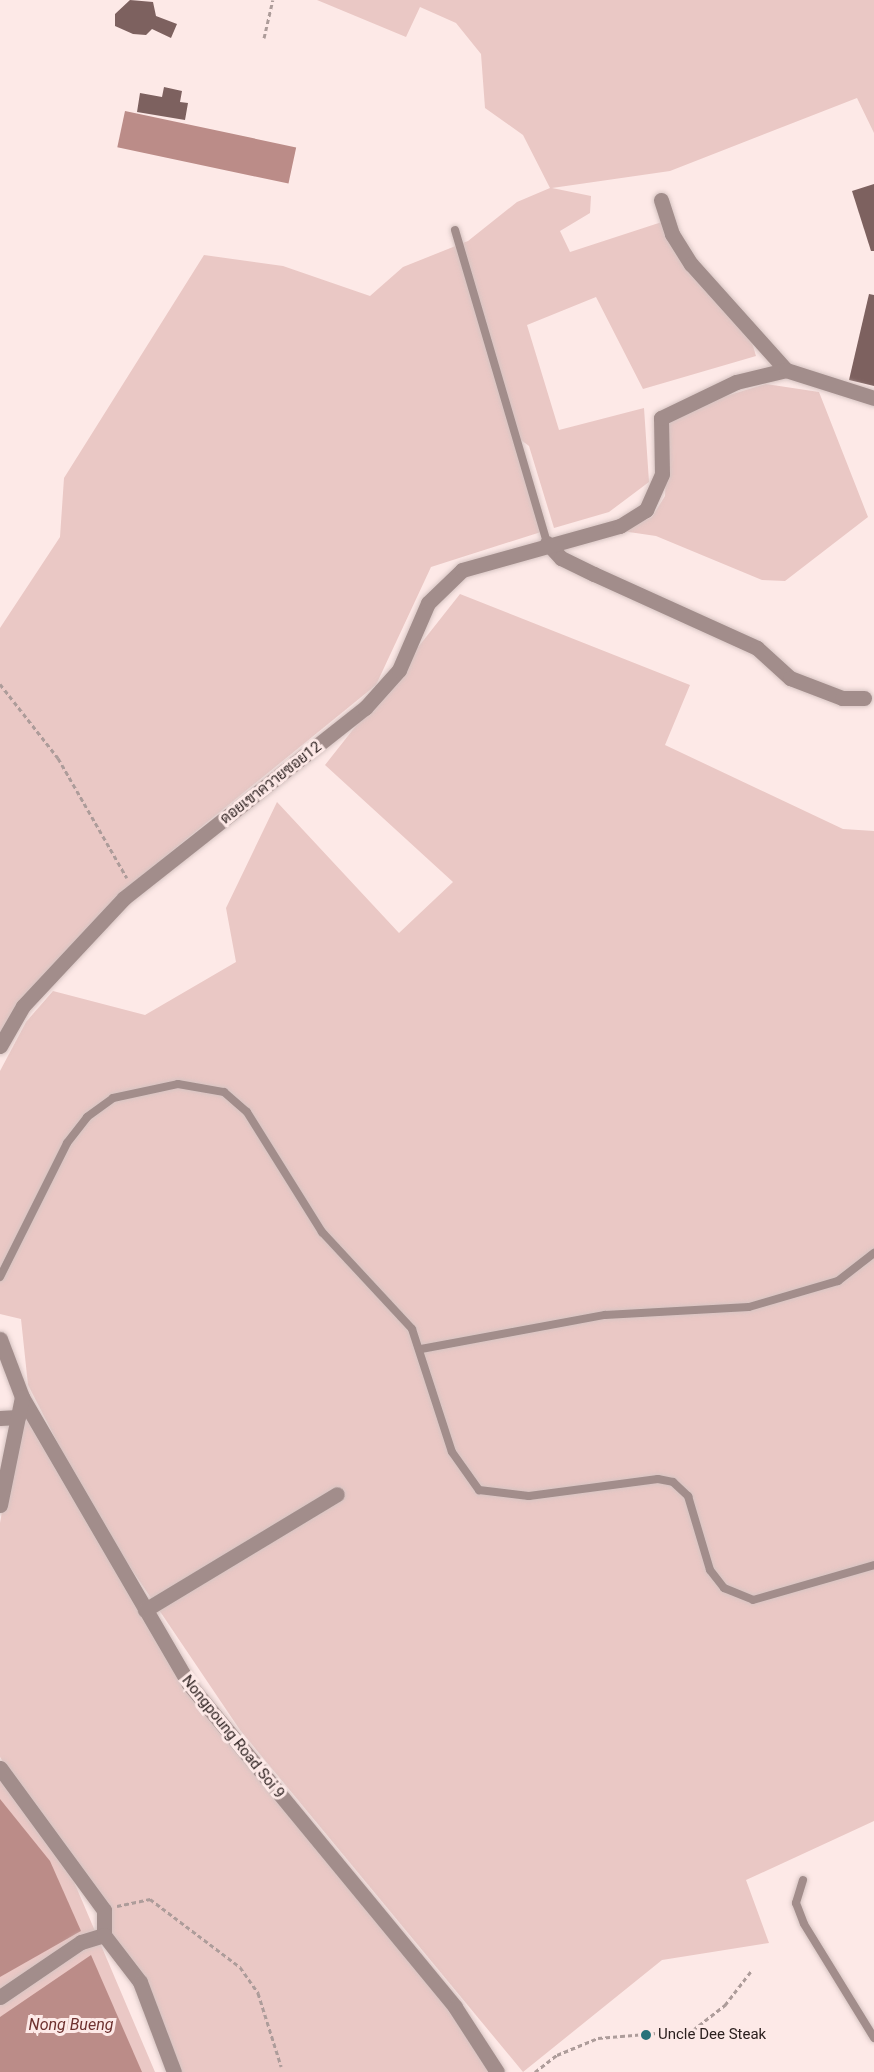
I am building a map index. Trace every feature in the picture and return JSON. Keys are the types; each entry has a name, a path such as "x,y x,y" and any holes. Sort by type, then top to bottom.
{"street":[{"path":"661,200 672,234 691,264 786,370 874,398"},
{"name":"ดอยเขาควายซอย12","path":"0,1046 23,1006 134,890 365,708 399,670 428,603 462,570 547,543 620,526 646,510 661,480 661,418 736,382 786,370"},
{"path":"547,543 585,570 758,648 790,678 842,698 864,698"},
{"name":"Nongpoung Road Soi 9","path":"0,1339 22,1397 189,1684 455,2007 497,2072"},
{"path":"0,1505 22,1397"},
{"path":"0,1418 18,1417"},
{"path":"145,1610 337,1494"},
{"path":"0,1768 104,1910 104,1927 140,1982 174,2072"},
{"path":"0,1997 104,1927"}],"lane":[{"path":"454,230 547,543"},
{"path":"0,1277 67,1143 87,1117 113,1098 189,1086 224,1092 247,1112 322,1232 412,1329 421,1349 452,1452 479,1490 529,1496 658,1479 673,1482 688,1496 710,1570 724,1588 753,1600 874,1565"},
{"path":"421,1349 605,1315 749,1307 838,1281 874,1253"},
{"path":"803,1880 796,1903 804,1924 874,2038"}],"path":[{"path":"264,38 273,0"},
{"path":"0,684 58,758 134,890"},
{"path":"104,1927 128,1900 150,1899 240,1967 258,1993 281,2066"},
{"path":"535,2072 557,2055 598,2038 693,2030 725,2005 752,1970"}],"shaded area":[{"path":"317,0 874,0 874,133 857,98 670,171 552,188 591,196 590,213 560,231 570,252 668,220 750,336 756,356 643,389 596,297 527,325 559,430 644,408 649,482 609,512 554,528 529,446 513,434 541,532 431,567 376,685 135,881 0,1032 0,628 60,537 64,478 204,255 283,266 370,296 403,267 468,241 517,202 550,188 523,135 485,108 481,54 456,23 420,7 406,37"},
{"path":"766,384 819,392 868,517 785,581 762,580 656,536 622,531 652,517 665,496 668,426 680,410"},
{"path":"460,594 690,685 665,745 843,829 874,831 874,1821 746,1880 769,1943 662,1960 523,2072 240,1730 126,1561 68,1463 28,1385 21,1319 0,1314 0,1071 26,1022 53,991 145,1015 236,962 226,908 277,802 399,933 453,882 325,765"},
{"path":"22,1397 189,1684 455,2007 497,2072 174,2072 140,1982 66,1863 155,2072 0,2072 0,1776 58,1851 0,1757 0,1523"}],"water":[{"path":"125,111 296,147 288,184 117,147"},
{"path":"0,1799 50,1861 81,1931 0,1977"},
{"name":"Nong Bueng","path":"91,1955 142,2072 0,2072 0,2017"}],"building":[{"path":"130,0 153,2 156,16 177,24 171,38 152,29 146,35 133,34 115,26 115,14"},
{"path":"164,87 182,91 180,102 188,103 185,120 137,112 140,93 162,97"},
{"path":"874,184 874,251 871,251 852,191"},
{"path":"869,294 874,295 874,386 849,380"}],"place":[{"name":"Uncle Dee Steak","path":"646,2035"}]}
